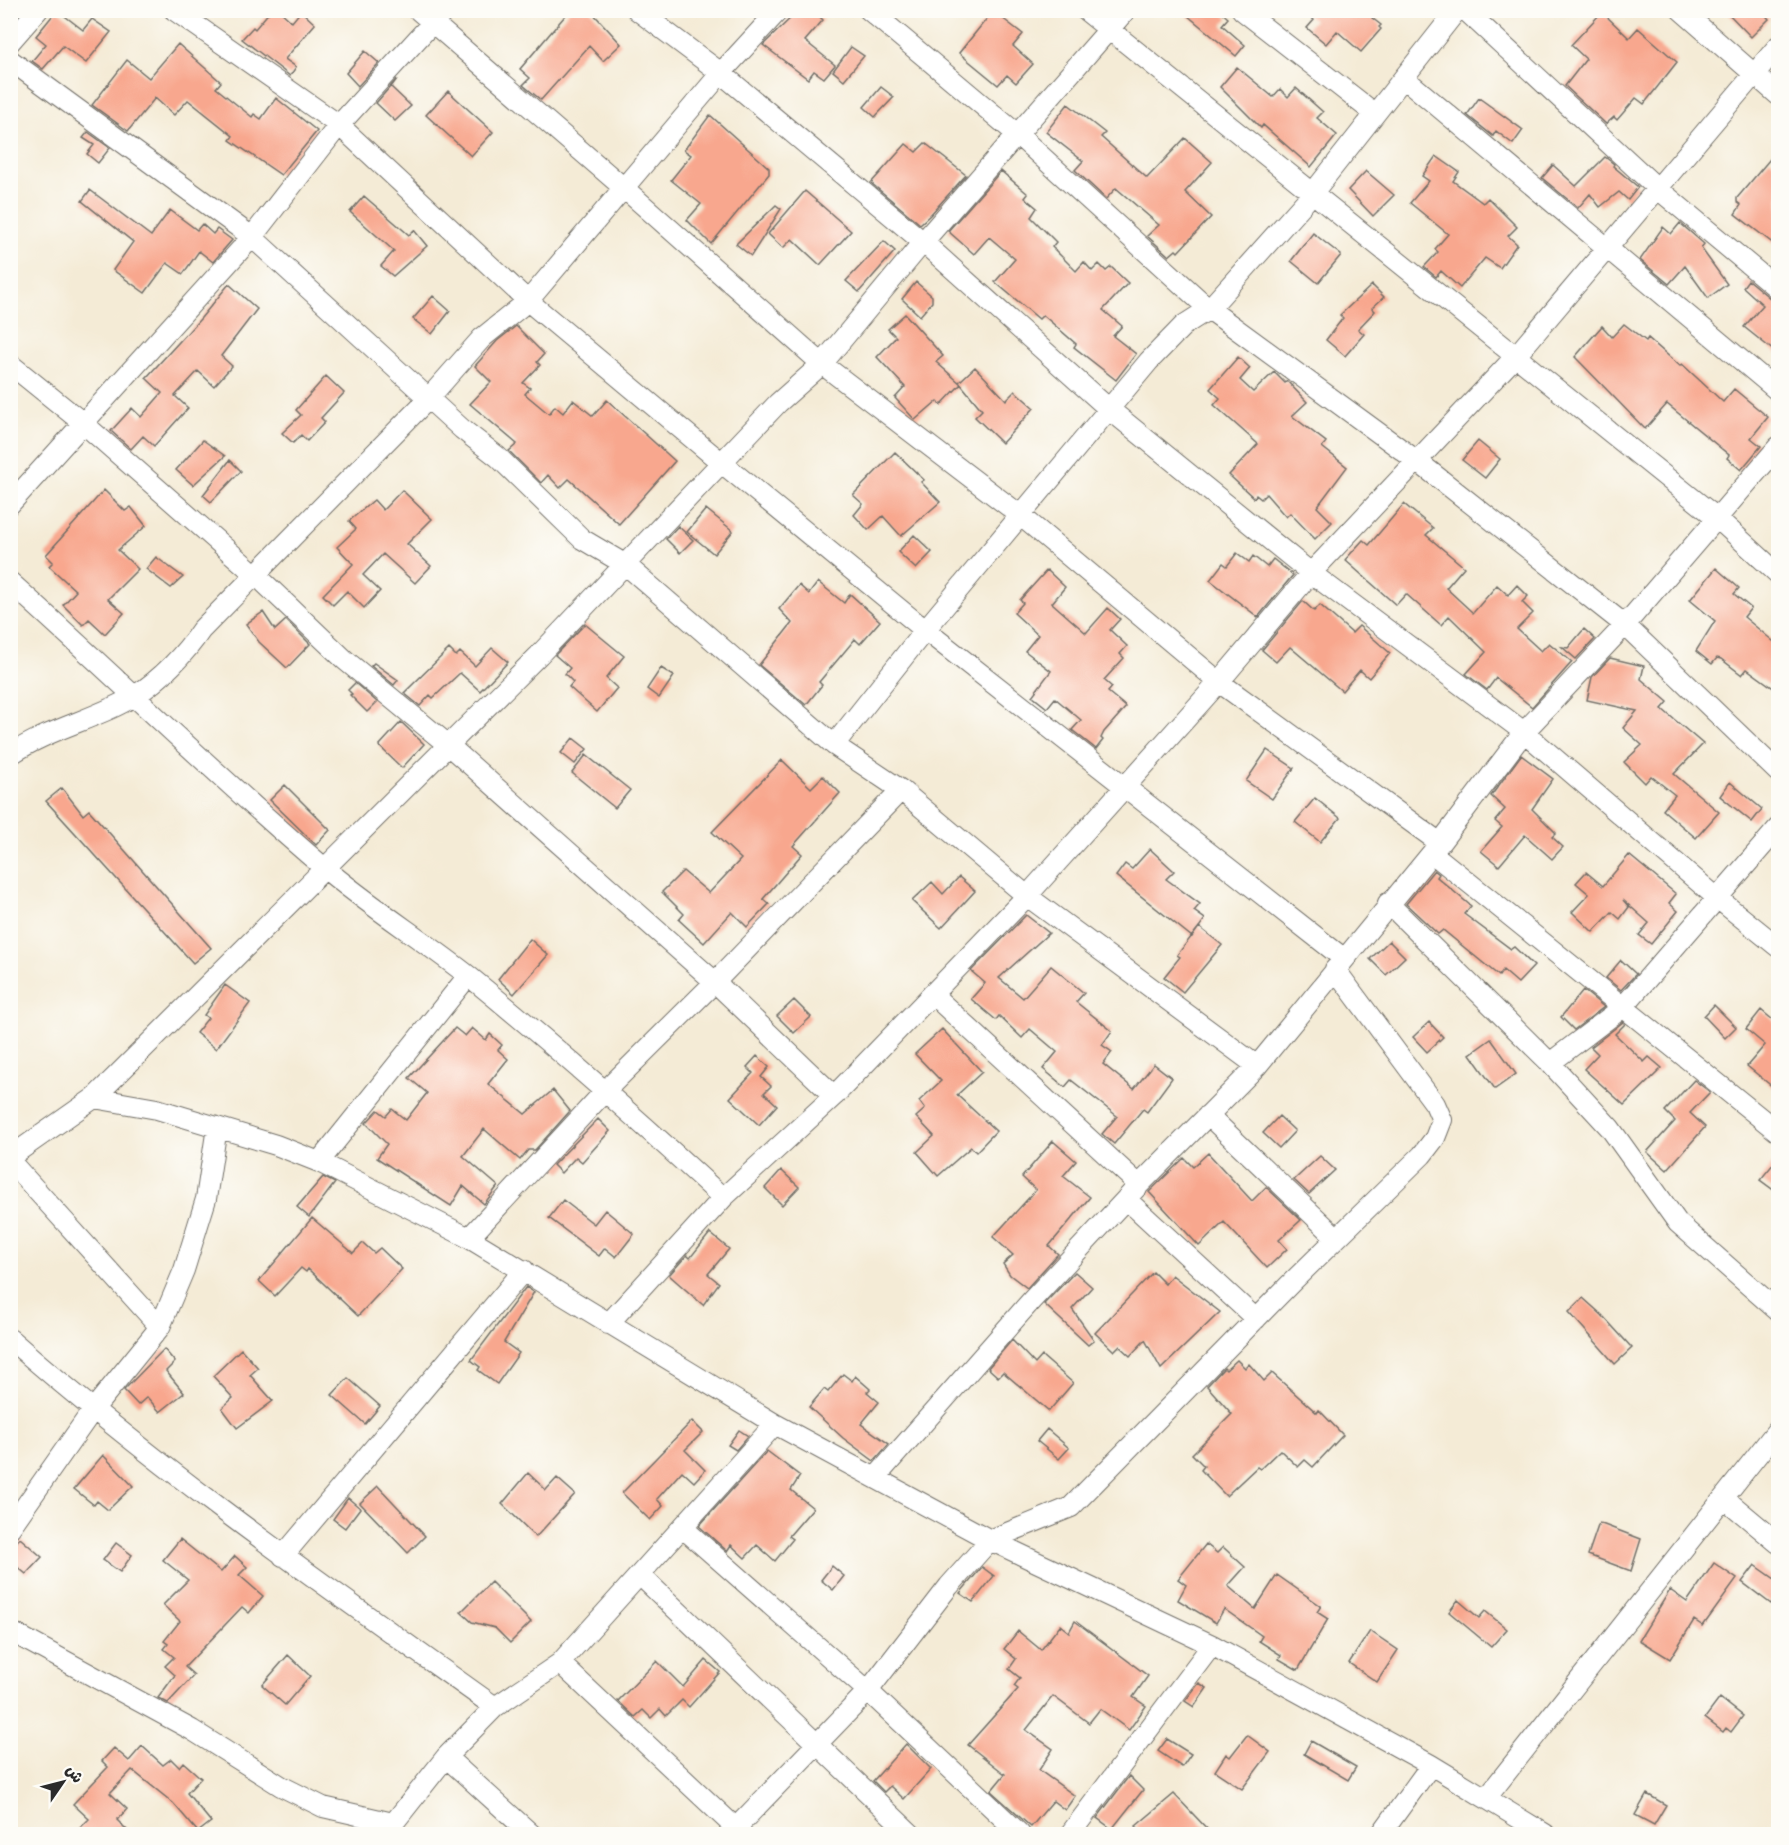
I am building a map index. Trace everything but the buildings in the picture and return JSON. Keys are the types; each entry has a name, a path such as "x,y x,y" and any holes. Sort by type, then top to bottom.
{"street":[{"path":"10,42 38,10"},
{"path":"174,10 339,125 528,301 925,630 1125,787 1339,964 1435,1104 1442,1120 1435,1138 1422,1155 1071,1507 990,1540 949,1586 868,1691 736,1832 560,1664"},
{"path":"418,10 439,17 625,189 822,364 1020,515 1219,682 1436,848 1622,1008 1779,1132"},
{"path":"637,10 721,73 922,242 1109,410 1311,573 1524,732 1716,897 1779,947"},
{"path":"10,755 27,744 136,695 186,653 201,630 257,576 428,399 482,338 528,301 721,73 779,10"},
{"path":"869,10 1018,135 1209,309 1417,461 1625,625 1779,772"},
{"path":"1085,10 1718,518 1779,574"},
{"path":"160,1327 10,1159 94,1098 626,565 778,403 822,364 922,242 1126,10"},
{"path":"1242,10 1374,114"},
{"path":"834,745 925,630 1109,410 1184,325 1209,309 1312,194 1457,10"},
{"path":"1466,10 1658,188 1779,289"},
{"path":"1681,10 1779,95"},
{"path":"10,504 252,237 339,125 439,17"},
{"path":"608,1324 723,1198 834,1096 1027,896 1219,682 1311,573 1515,357 1779,46"},
{"path":"10,60 252,237 428,399 498,457 582,539 626,565 834,745 900,790 1027,896 1257,1066"},
{"path":"1404,78 1779,391"},
{"path":"10,364 83,423 257,576 345,660 447,744 715,982 834,1096"},
{"path":"876,1477 1031,1301 1133,1192 1257,1066 1388,903 1436,848 1524,732 1625,625 1779,447"},
{"path":"10,582 136,695 222,778 325,868 468,976 606,1090 723,1198"},
{"path":"469,1238 606,1090 715,982 900,790"},
{"path":"1550,1063 1622,1008 1716,897 1779,828"},
{"path":"1388,903 1550,1063 1610,1128 1678,1223 1779,1311"},
{"path":"319,1162 468,976"},
{"path":"932,994 1133,1192 1256,1319"},
{"path":"94,1098 157,1109 276,1145 319,1162 469,1238 775,1424 990,1540 1212,1645 1431,1765 1545,1834"},
{"path":"1208,1115 1337,1238"},
{"path":"10,1528 92,1410 160,1327 184,1270 206,1199 217,1127"},
{"path":"283,1556 524,1270"},
{"path":"10,1338 92,1410 283,1556 495,1707"},
{"path":"10,1631 192,1730 281,1786 323,1807 389,1829 446,1757 495,1707 560,1664 775,1424"},
{"path":"1487,1797 1779,1429"},
{"path":"1724,1498 1779,1543"},
{"path":"682,1528 868,1691 1020,1834"},
{"path":"640,1575 911,1834"},
{"path":"1070,1834 1212,1645"},
{"path":"446,1757 531,1834"},
{"path":"1381,1834 1431,1765"}]}
